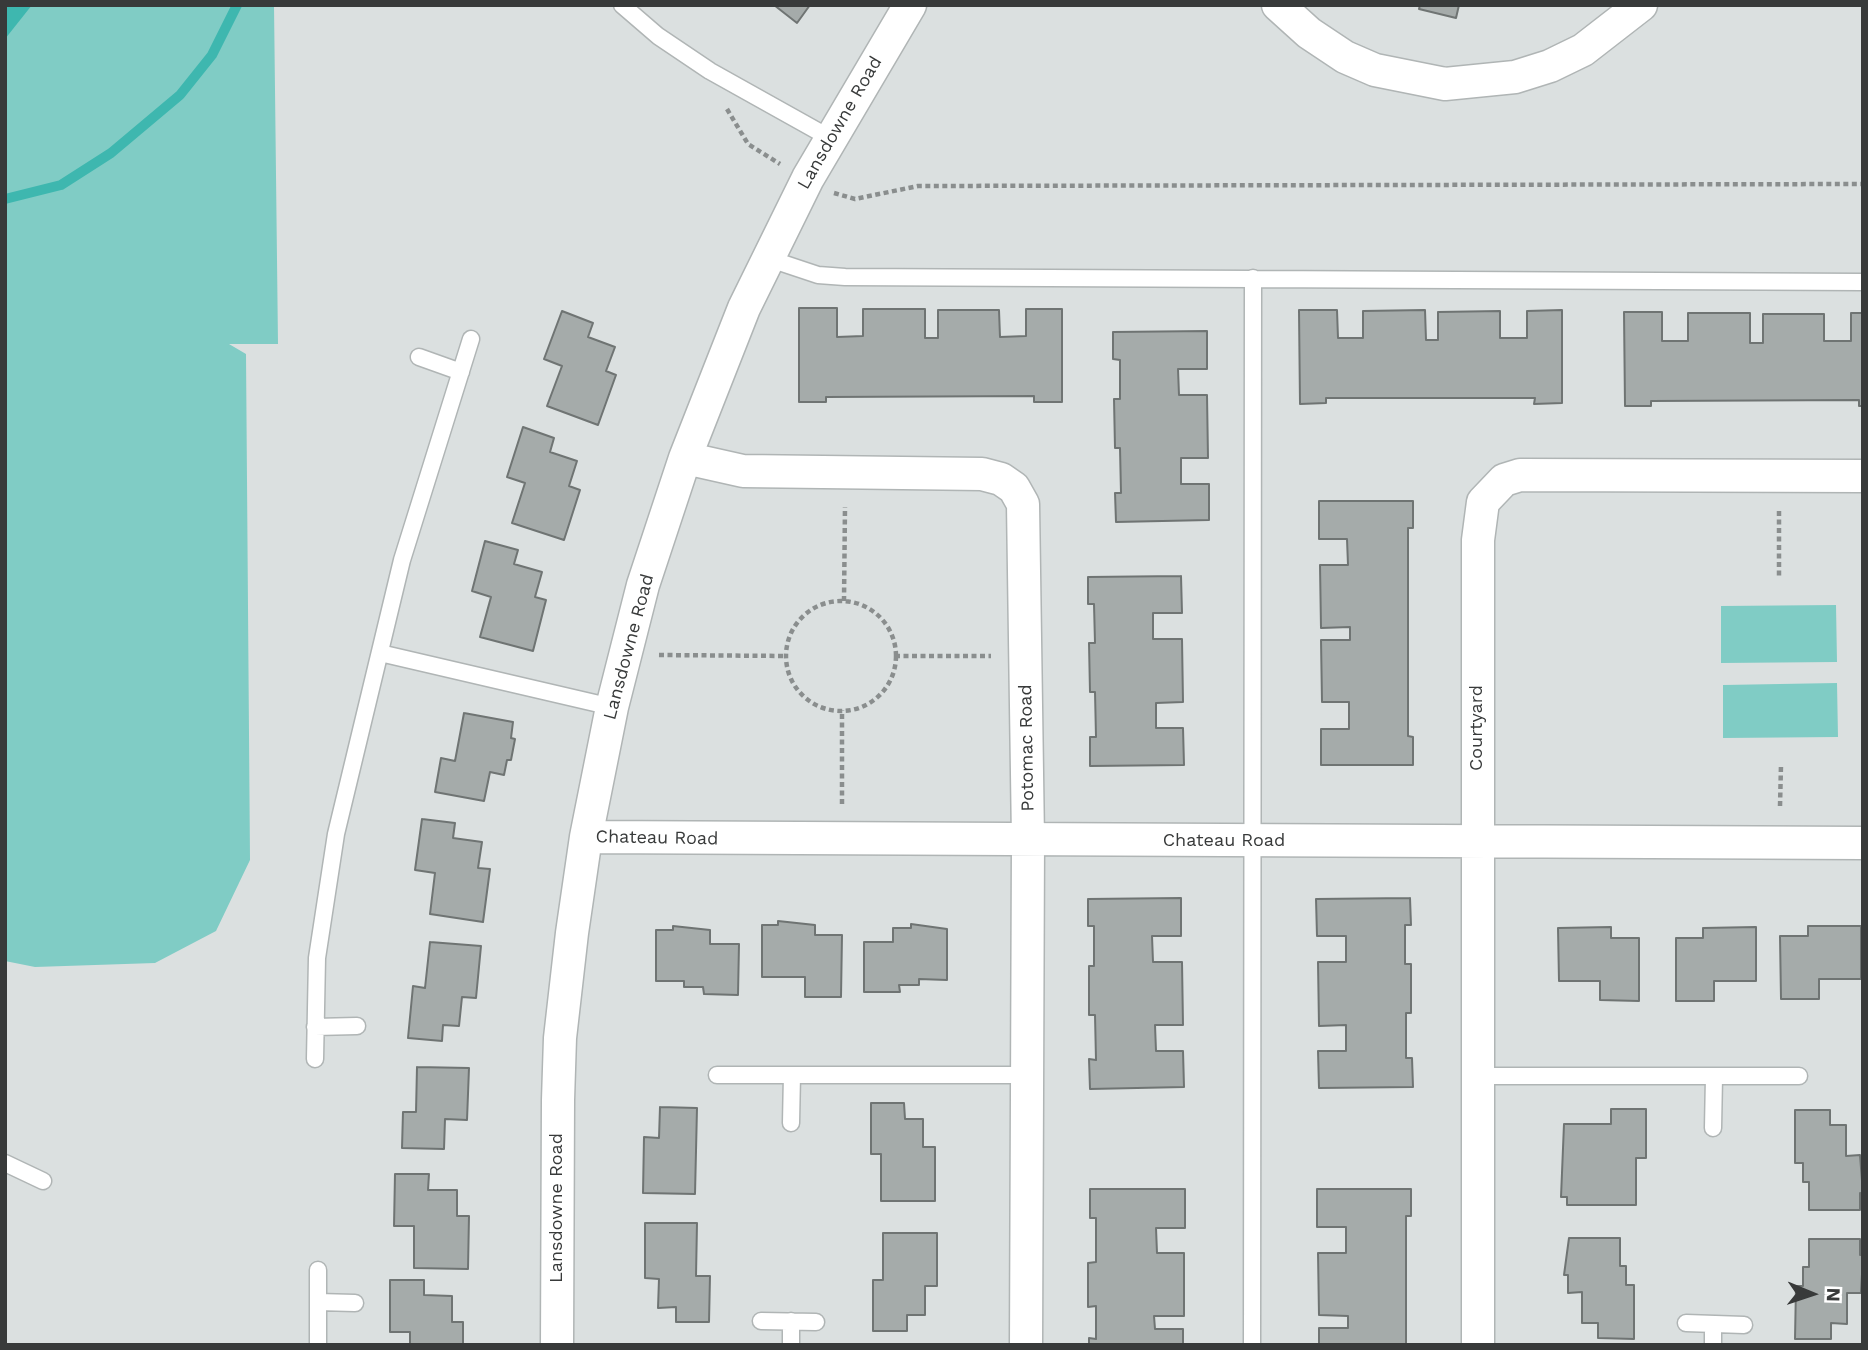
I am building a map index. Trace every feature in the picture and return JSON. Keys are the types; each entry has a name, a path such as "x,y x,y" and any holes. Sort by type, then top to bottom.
{"street":[{"name":"Lansdowne Road","path":"556,1345 561,1038 586,837 612,707 643,585 685,458 721,362 767,258 830,138 909,5"},
{"path":"1278,5 1309,33 1345,57 1376,70 1445,84 1515,77 1550,66 1583,50 1640,5"},
{"name":"Potomac Road","path":"685,458 743,471 982,474 1002,479 1014,488 1023,504 1028,841 1026,1345"},
{"name":"Courtyard","path":"1478,1345 1477,842 1479,522 1483,502 1495,487 1511,477 1531,474 1863,475"},
{"name":"Chateau Road","path":"586,837 1863,843"}],"lane":[{"path":"622,5 658,36 710,71 830,138"},
{"path":"767,258 830,276 1863,282"},
{"path":"1252,278 1252,1345"},
{"path":"315,1059 317,958 322,910 336,834 402,560 471,339"},
{"path":"419,357 461,372"},
{"path":"380,653 612,707"},
{"path":"315,1027 357,1026"},
{"path":"717,1075 1026,1075"},
{"path":"791,1123 792,1075"},
{"path":"1478,1076 1799,1076"},
{"path":"1713,1128 1714,1077"},
{"path":"5,1163 43,1181"},
{"path":"318,1270 318,1345"},
{"path":"318,1302 355,1303"},
{"path":"761,1321 816,1322"},
{"path":"791,1321 791,1345"},
{"path":"1686,1324 1744,1325"},
{"path":"1713,1324 1713,1345"}],"path":[{"path":"721,103 748,144 841,197 855,199 880,191 918,186 1863,184"},
{"path":"844,601 845,507"},
{"path":"1779,511 1779,578"},
{"path":"844,601 865,607 882,620 892,637 895,656 891,678 879,695 866,704 842,710 818,706 800,692 792,680 786,656 792,632 803,617 816,607 844,601"},
{"path":"659,655 786,656"},
{"path":"895,656 990,656"},
{"path":"842,710 842,804"},
{"path":"1780,806 1781,765"}],"shaded area":[{"path":"5,5 274,5 278,344 229,344 246,354 250,860 216,931 155,963 35,967 5,961"},
{"path":"5,5 32,5 5,39"},
{"path":"1836,605 1837,662 1721,663 1721,606"},
{"path":"1837,683 1838,737 1723,738 1723,685"}],"building":[{"path":"774,5 810,5 797,23"},
{"path":"1420,5 1459,5 1456,18 1419,9"},
{"path":"799,308 837,308 837,337 863,336 863,309 925,309 925,338 938,338 938,310 999,310 1000,337 1026,336 1026,309 1062,309 1062,402 1034,402 1034,396 826,397 826,402 799,402"},
{"path":"1299,310 1337,310 1338,338 1363,338 1363,311 1425,310 1426,340 1438,340 1438,312 1500,311 1500,338 1527,338 1527,311 1562,310 1562,403 1534,404 1535,398 1326,398 1326,403 1300,404"},
{"path":"562,311 593,323 588,337 615,347 606,371 616,375 598,425 547,406 562,366 544,359"},
{"path":"1624,312 1662,312 1662,341 1688,341 1688,313 1750,313 1750,343 1763,343 1763,314 1824,314 1824,341 1851,341 1851,313 1863,313 1863,406 1859,406 1859,400 1651,401 1651,406 1625,406"},
{"path":"1207,331 1207,369 1178,369 1179,395 1207,395 1208,458 1181,458 1181,484 1209,484 1209,520 1116,522 1115,493 1121,493 1120,448 1115,448 1114,399 1120,399 1120,360 1113,359 1113,332"},
{"path":"523,427 554,438 550,452 577,461 569,486 580,490 564,540 512,523 525,483 507,477"},
{"path":"1319,501 1413,501 1413,528 1408,528 1408,736 1413,737 1413,765 1321,765 1321,729 1349,729 1349,702 1322,702 1321,640 1350,640 1350,627 1321,628 1320,565 1348,565 1347,539 1319,539"},
{"path":"485,541 518,550 514,564 542,572 535,597 546,600 533,651 480,637 491,597 472,591"},
{"path":"1181,576 1182,613 1153,613 1153,639 1182,639 1183,702 1156,703 1156,728 1183,728 1184,765 1090,766 1090,737 1096,737 1095,692 1090,692 1089,643 1095,643 1094,604 1088,604 1088,577"},
{"path":"464,713 513,722 511,738 515,739 511,760 507,760 504,775 490,772 484,801 435,792 441,758 455,761"},
{"path":"422,819 455,823 453,838 482,842 478,868 490,869 483,922 430,914 435,873 415,870"},
{"path":"1181,898 1181,936 1152,936 1153,962 1182,962 1183,1025 1155,1025 1156,1051 1183,1051 1184,1087 1090,1089 1089,1059 1096,1060 1095,1015 1089,1015 1089,966 1094,966 1094,926 1088,926 1088,899"},
{"path":"1410,898 1411,925 1405,925 1405,964 1411,964 1411,1013 1406,1013 1406,1058 1412,1058 1413,1087 1319,1088 1318,1051 1346,1051 1346,1025 1319,1026 1318,962 1346,962 1346,936 1317,936 1316,899"},
{"path":"778,921 815,925 815,935 842,935 841,997 805,997 805,977 762,977 762,925 778,925"},
{"path":"911,924 947,929 947,980 919,979 919,985 899,985 900,992 864,992 864,942 893,942 893,928 911,928"},
{"path":"673,926 710,930 710,944 739,944 738,995 704,994 703,987 684,987 684,981 656,981 656,930 673,930"},
{"path":"1808,926 1861,926 1861,979 1819,979 1819,999 1781,999 1780,936 1808,936"},
{"path":"1611,927 1611,938 1639,938 1639,1001 1600,1000 1600,981 1559,981 1558,928"},
{"path":"1756,927 1756,981 1714,981 1714,1001 1676,1001 1676,938 1703,938 1703,928"},
{"path":"430,942 481,946 476,998 462,997 459,1026 443,1025 442,1041 408,1038 413,986 425,988"},
{"path":"417,1067 469,1068 467,1120 445,1119 444,1149 402,1148 403,1112 416,1112"},
{"path":"871,1103 904,1103 905,1119 923,1119 923,1147 935,1147 935,1201 881,1201 881,1154 871,1154"},
{"path":"660,1107 697,1108 695,1194 643,1193 644,1137 659,1138"},
{"path":"1611,1109 1646,1109 1646,1158 1636,1158 1636,1205 1567,1205 1567,1197 1561,1197 1564,1124 1611,1124"},
{"path":"1795,1110 1830,1110 1830,1125 1846,1125 1846,1156 1860,1155 1863,1194 1860,1193 1860,1210 1809,1210 1809,1182 1803,1182 1803,1163 1795,1163"},
{"path":"395,1174 429,1174 428,1190 457,1190 457,1216 469,1216 468,1269 414,1268 414,1226 394,1226"},
{"path":"1090,1189 1185,1189 1185,1228 1156,1228 1157,1253 1184,1253 1184,1316 1154,1316 1155,1329 1183,1329 1183,1345 1089,1345 1089,1338 1096,1339 1096,1306 1088,1307 1088,1263 1096,1262 1096,1218 1090,1218"},
{"path":"1317,1189 1411,1189 1411,1216 1406,1216 1406,1345 1319,1345 1319,1328 1348,1328 1348,1316 1319,1315 1318,1253 1346,1253 1346,1227 1317,1227"},
{"path":"645,1223 697,1223 696,1276 710,1276 709,1322 676,1322 676,1307 658,1308 659,1279 645,1278"},
{"path":"883,1233 937,1233 937,1286 925,1286 925,1315 907,1315 907,1331 873,1331 873,1280 883,1280"},
{"path":"1569,1238 1620,1238 1620,1266 1626,1266 1626,1285 1634,1285 1634,1339 1598,1338 1598,1323 1582,1323 1582,1292 1568,1293 1568,1275 1564,1275"},
{"path":"1809,1239 1860,1239 1860,1255 1863,1255 1861,1293 1847,1293 1847,1324 1831,1323 1831,1339 1795,1339 1796,1286 1803,1286 1803,1267 1809,1267"},
{"path":"390,1280 424,1280 424,1295 452,1296 452,1322 463,1322 463,1345 410,1345 410,1332 390,1332"}],"waterway":[{"path":"5,199 61,185 111,153 180,95 212,55 237,5"}]}
